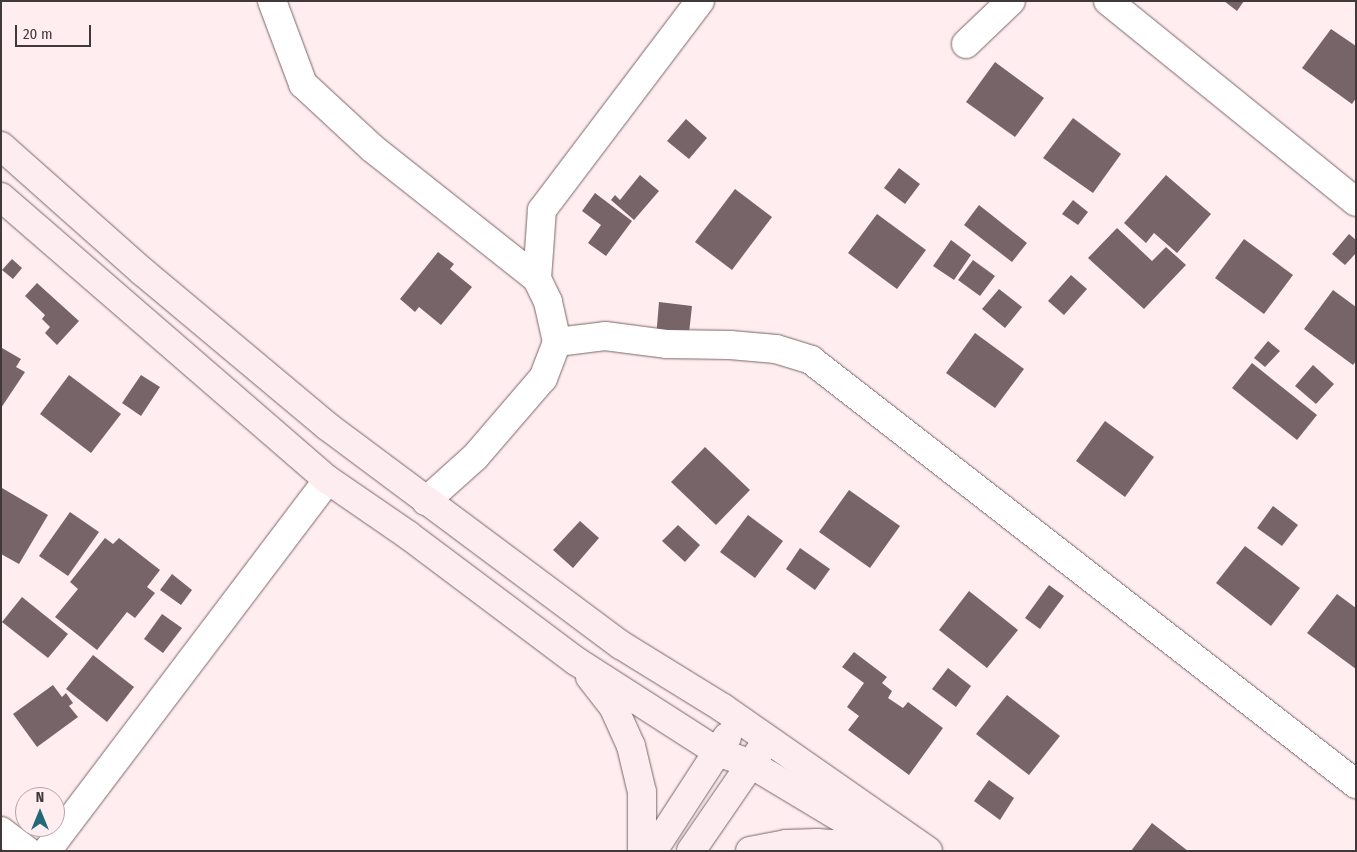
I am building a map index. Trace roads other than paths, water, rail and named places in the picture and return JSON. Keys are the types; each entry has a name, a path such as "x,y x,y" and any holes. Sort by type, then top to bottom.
{"street":[{"path":"272,1 303,84 372,148 537,279 548,302 557,342 543,378 475,457 426,501"},
{"path":"537,279 542,210 700,1"},
{"path":"966,44 1011,1"},
{"path":"1108,1 1356,202"},
{"path":"1,146 143,272 326,426 621,645 738,719 928,851"},
{"path":"1,197 328,480 408,535 576,660 718,752 751,764 896,851"},
{"path":"557,342 605,336 667,344 730,345 776,349 811,360 1356,784"},
{"path":"47,851 328,480"},
{"path":"576,660 613,706 631,746 642,792 642,851"},
{"path":"652,851 738,719"},
{"path":"691,851 767,739"},
{"path":"1,830 28,851"},
{"path":"750,851 786,844 817,843 846,845 878,851"}]}
